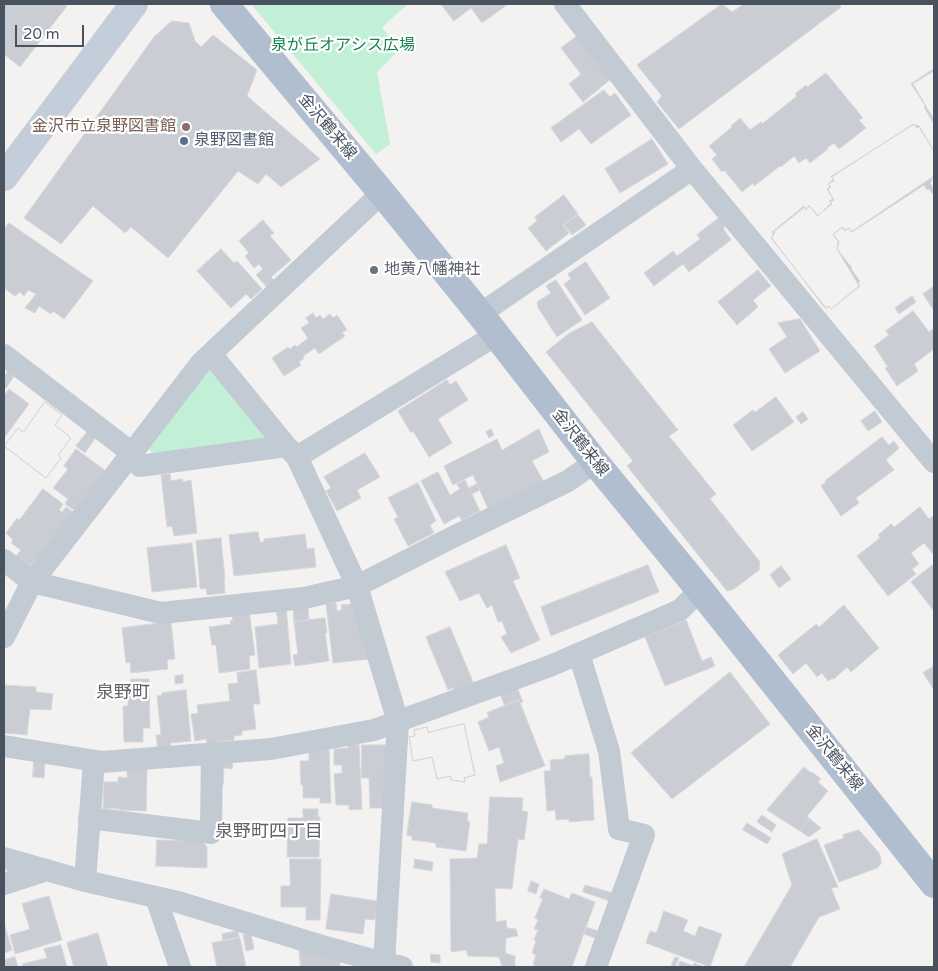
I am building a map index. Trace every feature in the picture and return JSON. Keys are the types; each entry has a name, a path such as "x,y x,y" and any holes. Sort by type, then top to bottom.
{"main road":[{"name":"金沢鶴来線","path":"224,4 480,314 595,462 700,590 934,884"}],"street":[{"path":"4,177 134,4"},
{"path":"565,4 692,170 931,452"},
{"path":"480,314 692,170"},
{"path":"4,637 32,582 201,363 382,193"},
{"path":"4,355 132,453 140,466 292,451 496,335"},
{"path":"4,858 84,881 178,902 319,945 393,965 398,722 357,586 292,451 211,354"},
{"path":"4,560 32,582 161,613 304,598 357,586 568,481 595,462"},
{"path":"4,746 102,762 271,749 374,730 578,654 680,610 700,590"},
{"path":"578,654 609,751 619,829 644,835 596,967"},
{"path":"89,818 211,833 212,753"},
{"path":"84,881 94,761"},
{"path":"4,884 47,870"},
{"path":"156,898 180,967"}],"green space":[{"name":"泉が丘オアシス広場","path":"251,4 408,4 382,27 399,50 377,72 390,144 376,154"},
{"path":"209,370 219,372 271,435 266,443 154,457 149,449"}],"building":[{"path":"4,4 63,4 67,6 20,67 4,54"},
{"path":"441,4 508,4 482,23 471,8 454,21"},
{"path":"722,4 732,12 744,4 839,4 841,7 679,129 657,102 662,96 637,65"},
{"name":"金沢市立泉野図書館","path":"172,21 189,23 195,41 201,47 213,35 257,70 247,96 320,159 281,187 266,174 258,184 238,171 168,258 131,227 125,233 93,206 61,244 24,218 154,37"},
{"path":"577,36 611,79 583,102 569,84 581,74 561,48"},
{"path":"934,69 934,119 911,84"},
{"path":"934,71 934,124 913,84"},
{"path":"826,73 863,118 859,120 866,128 839,149 834,143 810,163 806,158 799,163 794,156 754,186 753,183 742,192 712,159 717,155 709,146 740,118 750,130 761,122 762,124 797,96 795,94 806,85 807,87"},
{"path":"604,90 610,97 615,93 631,115 591,144 579,129 561,142 551,128"},
{"path":"914,124 917,128 919,127 934,151 934,177 930,183 934,193 929,189 927,190 924,185 852,232 849,228 845,231 842,227 833,235 839,242 837,249 852,268 860,281 858,283 860,286 831,309 829,306 826,308 771,238 774,235 772,233 805,207 806,209 810,206 817,216 832,204 830,202 834,200 828,190 830,188 828,184 834,181 832,177"},
{"path":"913,125 919,126 934,151 934,176 851,232 849,228 845,230 843,227 833,234 838,241 837,249 859,286 831,309 829,306 825,308 771,237 775,233 772,232 804,206 806,210 809,205 818,216 831,203 829,201 833,199 827,189 831,187 828,185 833,179 831,177"},
{"path":"652,139 668,164 620,193 605,169"},
{"path":"564,195 578,214 563,225 569,233 546,251 528,228 537,221 535,217"},
{"path":"578,215 586,225 572,235 564,225"},
{"path":"720,217 726,226 723,228 731,240 689,272 683,264 654,286 644,273 673,251 677,256 700,239 697,235"},
{"path":"263,220 274,233 270,236 291,260 271,277 275,281 267,287 256,275 263,269 259,264 254,268 245,256 249,253 239,241"},
{"path":"9,223 93,281 64,319 53,311 51,314 39,306 35,313 25,308 36,294 28,290 24,296 20,292 15,296 4,288 4,230"},
{"path":"221,249 234,263 237,261 262,289 251,299 246,294 231,308 197,271"},
{"path":"586,262 610,298 585,315 564,284 571,279 568,274"},
{"path":"758,270 771,286 753,300 758,307 737,325 718,302"},
{"path":"556,280 582,320 557,337 537,306 537,302 551,293 546,286"},
{"path":"934,286 934,311 923,294"},
{"path":"912,296 916,302 899,314 895,308"},
{"path":"913,311 929,332 934,328 934,349 914,364 918,371 897,386 885,368 888,367 874,346 889,335 886,331"},
{"path":"313,313 316,318 320,315 323,319 330,314 333,318 337,315 347,330 342,332 345,336 319,354 315,348 303,356 304,358 299,362 301,365 284,376 272,358 288,347 290,349 295,345 297,347 308,338 301,328 309,323 306,318"},
{"path":"800,319 820,351 785,373 769,349 787,337 778,323"},
{"path":"592,322 678,430 669,436 716,494 710,499 760,562 759,570 734,589 727,591 627,466 633,461 546,352 568,334"},
{"path":"9,370 15,375 6,388 4,387 4,377"},
{"path":"447,380 450,385 456,381 468,400 438,419 452,443 429,457 413,431 411,433 398,411"},
{"path":"9,389 29,404 4,438 4,396"},
{"path":"776,397 794,422 752,451 733,425 753,410 755,412"},
{"path":"45,402 62,415 55,425 71,438 58,455 61,458 46,478 4,446 18,428 23,432"},
{"path":"45,402 62,415 55,425 71,438 58,455 61,458 46,478 4,446 18,428 23,432"},
{"path":"875,411 882,422 868,431 861,421"},
{"path":"803,412 808,419 801,424 796,417"},
{"path":"491,429 494,435 489,438 486,432"},
{"path":"539,429 549,452 532,461 544,482 489,511 473,475 453,485 444,466 497,439 502,450"},
{"path":"88,431 96,437 85,453 76,446"},
{"path":"882,437 889,445 894,441 899,448 886,460 894,470 856,498 859,503 841,516 821,486"},
{"path":"76,449 106,471 77,512 65,504 68,499 53,488 68,469 64,466"},
{"path":"365,453 380,477 357,490 361,498 337,511 326,491 331,488 324,477"},
{"path":"438,472 450,495 460,489 457,484 465,480 480,511 462,520 459,516 444,524 421,481"},
{"path":"170,474 171,481 182,479 183,482 191,480 197,533 174,536 172,526 167,527 161,475"},
{"path":"418,483 436,521 430,525 434,533 408,546 394,519 398,517 388,498"},
{"path":"477,484 480,490 472,494 469,488"},
{"path":"43,489 63,504 59,510 62,512 66,507 76,514 30,566 16,556 21,550 11,543 13,540 6,533 17,518 19,520"},
{"path":"920,507 929,519 934,515 934,553 924,543 911,553 919,564 912,569 916,574 888,596 857,556 880,538 878,535 891,524 894,527"},
{"path":"258,532 260,542 264,542 264,539 305,534 307,549 314,548 316,567 234,576 229,535"},
{"path":"221,538 225,593 207,595 206,588 200,588 196,541"},
{"path":"192,543 197,587 152,592 147,548"},
{"path":"506,545 520,578 513,581 540,640 511,653 501,637 507,634 502,621 498,622 492,605 487,608 479,593 460,601 445,572"},
{"path":"934,564 934,611 911,582"},
{"path":"648,565 659,592 551,636 541,607"},
{"path":"781,566 791,579 779,588 770,575"},
{"path":"336,603 337,611 342,610 341,605 353,604 370,659 333,663 326,604"},
{"path":"308,605 309,620 294,622 293,607"},
{"path":"844,605 879,648 851,672 847,667 834,679 828,681 822,673 817,677 806,663 793,674 778,655 816,624 819,627"},
{"path":"286,606 291,664 259,668 255,627 278,624 276,608"},
{"path":"249,611 255,655 249,656 250,669 219,673 216,645 212,645 209,627 231,624 230,621 233,620 232,613"},
{"path":"325,618 329,661 295,666 293,655 298,654 294,622"},
{"path":"686,620 702,661 711,657 715,666 665,686 645,637"},
{"path":"171,622 175,659 167,660 168,669 131,673 130,662 126,663 122,628"},
{"path":"450,627 474,684 455,692 453,688 448,690 426,637"},
{"path":"934,666 934,690 923,673"},
{"path":"256,670 260,704 253,704 256,729 242,731 242,735 234,736 234,740 207,743 206,739 195,741 191,714 198,713 197,705 230,701 228,684 238,683 237,673"},
{"path":"730,672 770,724 672,799 631,753"},
{"path":"183,675 183,683 175,684 175,676"},
{"path":"131,679 149,679 150,728 143,728 143,742 124,742 123,706 128,706 128,684 131,684"},
{"path":"4,685 36,687 36,692 53,694 51,710 30,709 27,735 4,733"},
{"path":"517,687 523,702 520,703 519,700 505,706 500,694"},
{"path":"186,690 191,741 170,743 171,749 158,751 156,735 161,735 157,696 162,695 162,693"},
{"path":"519,700 545,766 500,782 496,766 504,763 499,747 489,751 478,722 489,717 487,713"},
{"path":"464,724 475,775 464,778 465,782 451,780 450,776 437,779 432,757 413,761 409,737 415,736 414,730 427,727 428,732"},
{"path":"464,724 475,775 464,778 465,782 451,780 450,776 437,779 432,757 413,761 409,737 415,736 414,730 427,727 428,732"},
{"path":"359,744 362,809 349,810 349,805 336,805 334,774 342,773 342,765 334,765 334,749 348,748 348,745"},
{"path":"362,745 390,745 391,808 370,808 369,778 362,778"},
{"path":"329,750 331,803 320,803 320,798 303,798 300,761 309,761 309,751"},
{"path":"589,754 594,820 569,822 569,819 556,820 555,810 547,811 544,771 551,771 550,760 565,759 565,756"},
{"path":"34,760 45,761 44,778 33,777"},
{"path":"219,760 233,761 232,769 224,768 223,785 218,784"},
{"path":"804,767 821,779 818,782 828,791 807,816 810,819 800,831 767,810"},
{"path":"127,769 147,769 146,811 103,808 104,782 118,782 118,777 127,778"},
{"path":"490,797 523,798 522,811 528,812 524,840 518,839 512,889 495,888 496,922 506,920 507,928 516,929 518,936 506,938 505,953 515,956 515,967 502,967 499,957 468,956 466,950 451,952 450,859 477,858 479,844 487,844"},
{"path":"412,802 432,805 432,808 468,813 467,821 470,822 466,851 436,847 436,843 412,840 412,836 407,835"},
{"path":"303,809 318,809 318,817 320,817 319,857 287,857 288,818 303,818"},
{"path":"762,815 776,825 772,832 757,822"},
{"path":"810,819 821,828 809,837 800,831"},
{"path":"747,823 771,838 767,844 743,830"},
{"path":"859,830 879,853 881,864 877,868 839,882 824,845 844,838 843,835"},
{"path":"817,839 838,887 831,888 840,909 819,917 790,967 744,967 792,885 782,854"},
{"path":"157,840 202,841 207,847 207,868 156,866"},
{"path":"290,859 321,859 320,920 306,920 306,907 281,907 281,886 290,886"},
{"path":"415,859 433,862 432,871 414,868"},
{"path":"531,881 539,884 536,894 528,891"},
{"path":"585,885 613,893 610,901 583,892"},
{"path":"544,889 569,899 572,893 595,902 572,967 534,967 535,965 533,965 536,955 532,953 538,930 534,929 538,920 535,918 543,898 540,898"},
{"path":"331,894 377,901 375,920 365,919 363,934 326,929"},
{"path":"49,896 62,940 15,954 10,935 30,929 22,904"},
{"path":"664,911 688,920 683,931 695,936 699,926 722,934 710,967 646,943 650,931 656,933"},
{"path":"4,923 12,950 4,953"},
{"path":"586,927 601,932 598,939 584,934"},
{"path":"238,931 239,937 223,940 222,934"},
{"path":"98,933 108,967 74,967 67,943"},
{"path":"251,934 254,949 246,951 243,935"},
{"path":"240,938 246,967 217,967 212,943"},
{"path":"61,945 67,967 23,967 22,964 47,958 44,949"},
{"path":"299,948 340,960 340,967 301,967"},
{"path":"431,954 440,955 440,963 431,962"},
{"path":"15,957 18,967 4,967 4,960"},
{"path":"675,957 679,958 675,967 671,967"},
{"path":"680,961 693,966 694,963 704,967 678,967"}],"place":[{"name":"金沢市立泉野図書館","path":"186,127"},
{"name":"泉野図書館","path":"184,141"},
{"name":"地黄八幡神社","path":"374,270"}],"district":[{"name":"泉野町","path":"123,693"},
{"name":"泉野町四丁目","path":"269,832"}]}
